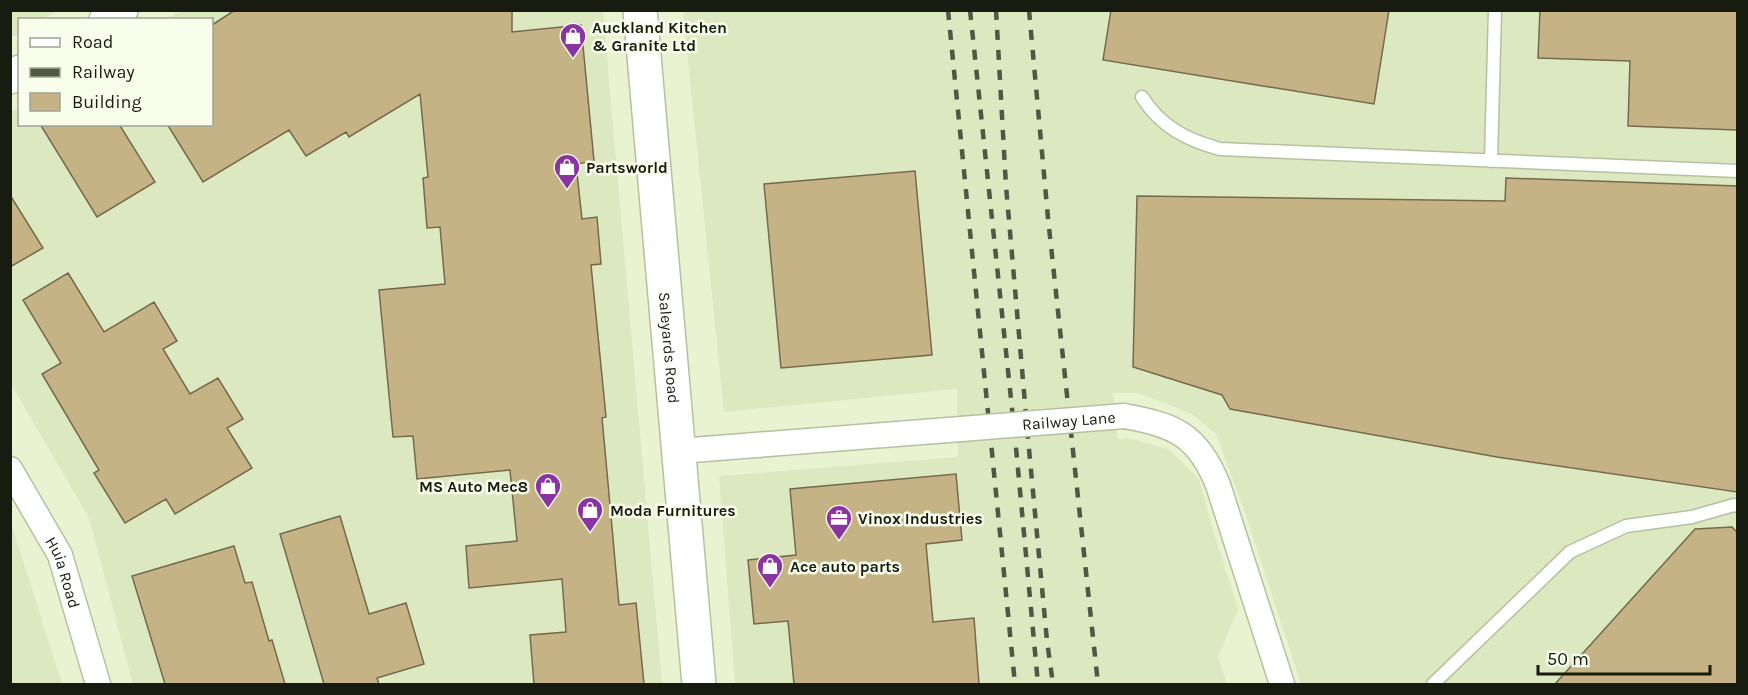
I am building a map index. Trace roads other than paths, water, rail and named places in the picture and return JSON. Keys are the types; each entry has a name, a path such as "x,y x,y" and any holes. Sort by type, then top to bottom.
{"main road":[{"name":"Saleyards Road","path":"639,10 699,684"}],"street":[{"name":"Railway Lane","path":"679,451 1124,416 1155,421 1176,430 1195,444 1208,461 1218,485 1282,684"},
{"name":"Huia Road","path":"10,469 60,555 98,684"}],"lane":[{"path":"1491,161 1495,10"},
{"path":"1142,97 1167,126 1197,143 1220,149 1737,171"},
{"path":"1433,684 1570,552 1626,526 1692,517 1737,506"}],"railway":[{"path":"948,10 1015,684"},
{"path":"970,10 1015,437 1038,684"},
{"path":"996,10 1006,186 1047,641 1053,684"},
{"path":"1029,10 1048,218 1098,684"}],"place":[{"name":"Auckland Kitchen & Granite Ltd","path":"573,59"},
{"name":"Partsworld","path":"567,190"},
{"name":"MS Auto Mec8","path":"548,509"},
{"name":"Moda Furnitures","path":"590,533"},
{"name":"Vinox Industries","path":"839,541"},
{"name":"Ace auto parts","path":"770,589"}]}
